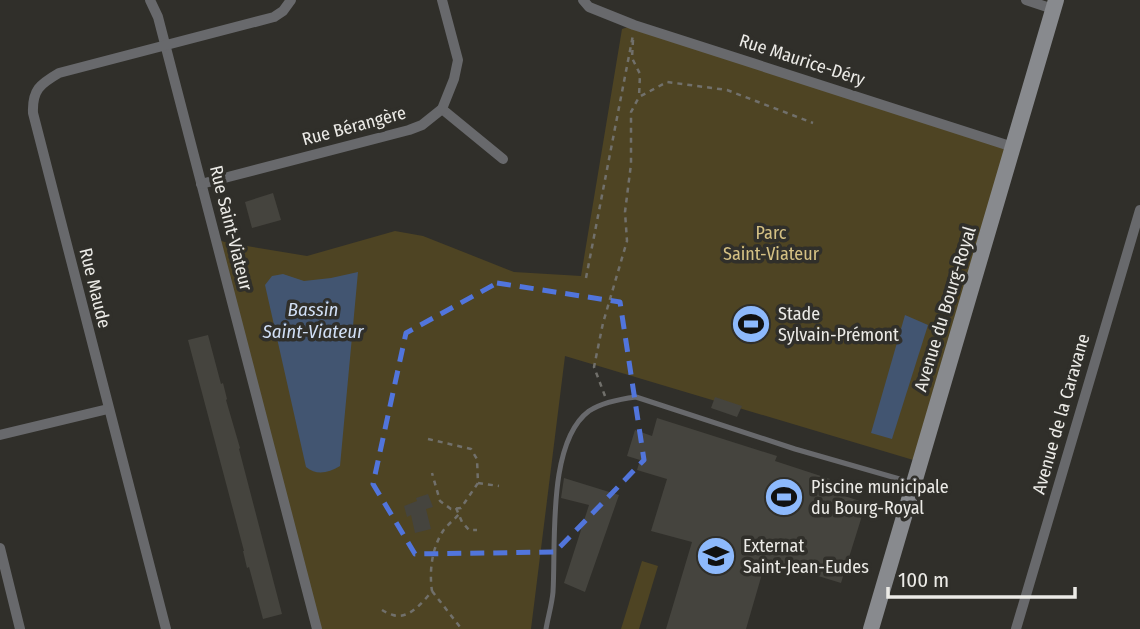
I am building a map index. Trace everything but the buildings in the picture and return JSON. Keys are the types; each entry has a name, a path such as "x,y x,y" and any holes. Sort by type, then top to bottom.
{"main road":[{"name":"Avenue du Bourg-Royal","path":"871,629 1055,4"}],"street":[{"name":"Rue Saint-Viateur","path":"150,0 158,17 317,629"},
{"path":"165,46 274,17 283,11 291,0"},
{"path":"442,0 458,60 442,109 503,159"},
{"name":"Rue Maurice-Déry","path":"583,0 589,7 634,25 1013,147"},
{"path":"1026,0 1055,4"},
{"name":"Rue Maude","path":"165,46 59,73 36,90 32,101 166,629"},
{"name":"Rue Bérangère","path":"201,184 409,130 442,109"},
{"name":"Avenue de la Caravane","path":"1016,629 1140,209"},
{"path":"0,435 108,408"},
{"path":"0,548 4,582 20,629"}],"lane":[{"path":"546,629 552,595 555,509 562,458 574,428 590,411 607,403 636,397 795,449 915,483"}],"path":[{"path":"607,403 594,366 603,323 628,241 625,212 631,164 631,111 639,97 640,74 632,58 634,25"},
{"path":"586,278 634,25"},
{"path":"639,97 667,82 727,90 813,123"},
{"path":"428,439 471,449 477,459 478,483 461,508 451,509 440,501 432,473"},
{"path":"478,483 499,486"},
{"path":"456,508 469,530 477,530"},
{"path":"458,514 443,532 435,551 430,575 432,591 460,627"},
{"path":"382,610 394,616 408,614 421,605 432,591"}],"highlighted area":[{"path":"497,283 620,302 644,460 555,552 415,554 373,484 406,333"}],"green space":[{"name":"Parc Saint-Viateur","path":"634,25 1013,147 920,462 565,356 531,629 317,629 215,239 307,256 395,231 423,236 514,272 581,276 622,29"},
{"path":"642,561 658,566 639,629 621,629"}],"water":[{"name":"Bassin Saint-Viateur","path":"358,272 340,466 327,472 314,472 306,467 265,285 272,276 283,274 304,281"},
{"path":"905,315 928,325 892,439 871,433"}],"place":[{"name":"Stade Sylvain-Prémont","path":"751,324"},
{"name":"Piscine municipale du Bourg-Royal","path":"784,497"},
{"name":"Externat Saint-Jean-Eudes","path":"716,556"}]}
